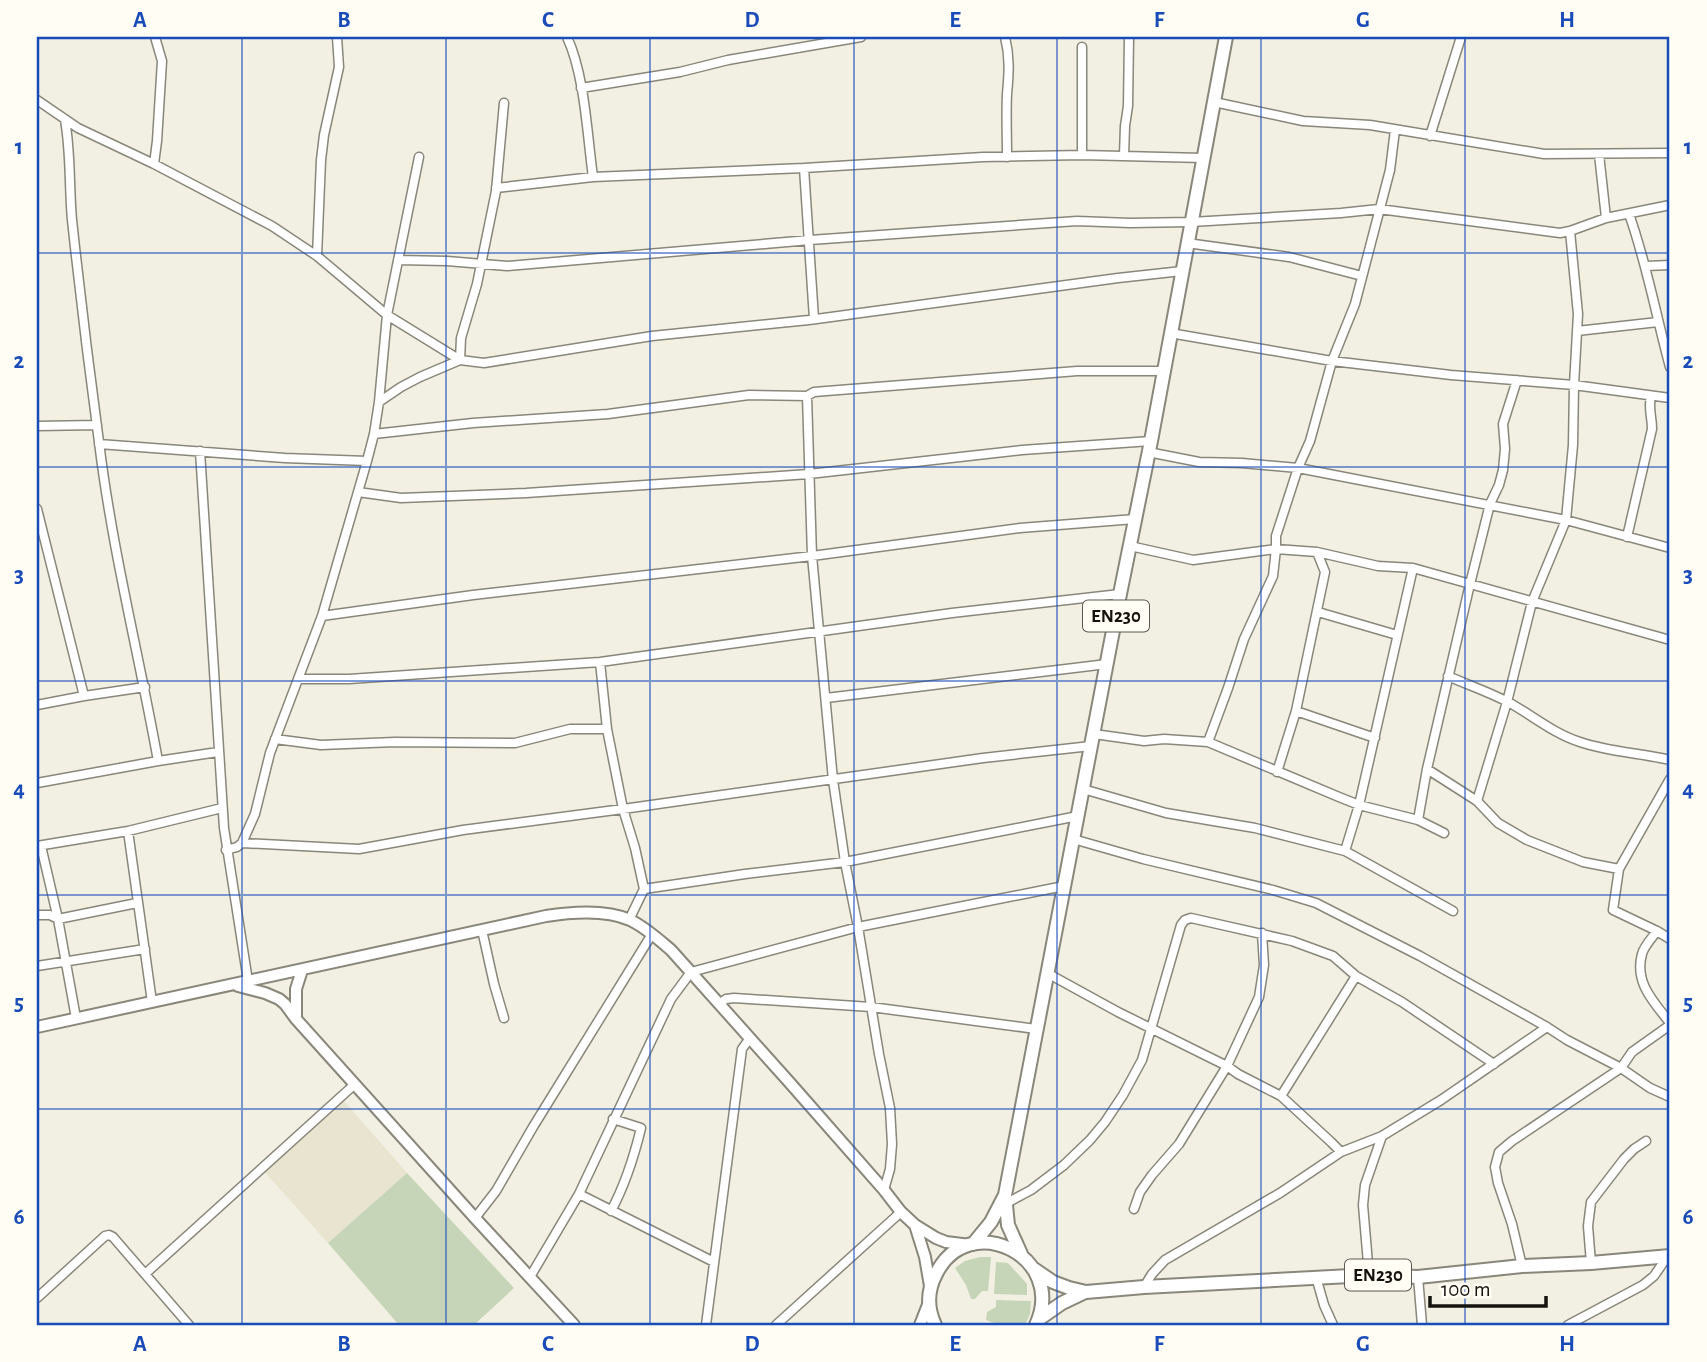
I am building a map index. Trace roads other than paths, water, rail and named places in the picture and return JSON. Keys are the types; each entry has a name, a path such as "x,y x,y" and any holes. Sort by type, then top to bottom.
{"main road":[{"name":"EN230","path":"1037,1324 1042,1306 1039,1281 1034,1269 1017,1248 1008,1225 1005,1199 1226,37"},
{"name":"EN230","path":"972,1244 991,1222 1005,1199"},
{"name":"EN230","path":"935,1325 929,1302 930,1286 947,1258 972,1244 986,1242 999,1244 1023,1256"},
{"name":"EN230","path":"1037,1324 1062,1303 1086,1292 1369,1275 1418,1277 1522,1266 1669,1256"},
{"name":"EN230","path":"1034,1269 1062,1285 1086,1292"}],"street":[{"path":"154,164 162,61 155,37"},
{"path":"317,256 324,135 339,67 337,37"},
{"path":"567,37 573,49 581,88 593,177"},
{"path":"792,37 794,49"},
{"path":"581,88 861,37"},
{"path":"1006,37 1009,55 1007,157"},
{"path":"1124,156 1129,37"},
{"path":"1430,136 1461,37"},
{"path":"1082,47 1082,155"},
{"path":"37,100 78,128 154,164 272,226 317,256 387,315 460,360 484,363 652,336 814,319 1182,271"},
{"path":"1214,102 1303,121 1370,125 1544,155 1670,153"},
{"path":"460,360 461,338 477,284 496,188 504,103"},
{"path":"65,120 69,140 72,217 99,444 119,567 158,761"},
{"path":"1208,742 1244,639 1273,576 1276,536 1298,468 1310,441 1332,361 1355,304 1390,170 1395,130"},
{"path":"1599,154 1605,218"},
{"path":"496,188 593,177 1007,157 1082,155 1203,158"},
{"path":"226,850 242,843 255,814 270,753 322,616 367,461 379,402 387,315 419,157"},
{"path":"804,168 814,319"},
{"path":"398,260 507,265 1077,221 1191,222 1379,209 1560,233 1605,218 1670,205"},
{"path":"1629,214 1646,266 1670,367"},
{"path":"1477,802 1507,702 1532,601 1566,520 1573,445 1578,314 1570,231"},
{"path":"1187,243 1289,257 1362,276"},
{"path":"1646,266 1670,265"},
{"path":"1577,331 1658,322"},
{"path":"1170,333 1332,361 1451,375 1574,385 1670,398"},
{"path":"379,402 419,377 460,360"},
{"path":"374,433 608,414 749,395 807,396 814,392 1077,371 1163,371"},
{"path":"1418,820 1427,769 1470,584 1490,504 1503,470 1506,449 1503,424 1517,380"},
{"path":"807,396 812,556 833,780 845,862 890,1108 892,1144 890,1170 884,1190"},
{"path":"1627,537 1652,429 1649,411 1651,396"},
{"path":"37,426 97,425"},
{"path":"99,444 285,458 367,461"},
{"path":"358,492 401,498 526,493 808,474 1023,450 1150,446 1199,462 1298,468 1490,504 1566,520 1670,548"},
{"path":"200,451 222,808 226,850 248,981"},
{"path":"37,509 84,696"},
{"path":"322,616 473,595 812,556 1020,527 1135,519"},
{"path":"1130,546 1193,560 1276,550 1317,552 1378,566 1413,568 1670,640"},
{"path":"1277,772 1296,711 1318,612 1325,572 1317,552"},
{"path":"1345,851 1375,738 1413,568"},
{"path":"298,679 349,679 600,662 952,613 1120,593"},
{"path":"1318,612 1398,635"},
{"path":"600,662 607,730 643,889 629,920"},
{"path":"826,698 1107,664"},
{"path":"1448,676 1507,702 1578,742 1670,760"},
{"path":"37,705 145,687"},
{"path":"1296,711 1375,738"},
{"path":"275,740 321,745 395,742 515,743 570,729 607,730"},
{"path":"242,843 359,849 463,830 833,780 1092,740 1164,739 1208,742 1359,804 1418,820 1444,832"},
{"path":"37,783 218,752"},
{"path":"1427,769 1477,802 1498,823 1527,840 1583,862 1619,869"},
{"path":"1670,779 1619,869 1613,910 1670,939"},
{"path":"1083,789 1166,813 1255,828 1345,851 1453,911"},
{"path":"76,1018 58,919 39,846 128,831 222,808"},
{"path":"643,889 845,862 1078,816"},
{"path":"128,831 152,1002"},
{"path":"1073,839 1317,902 1420,956 1670,1097"},
{"path":"530,1277 579,1194 671,999 691,972 858,928 1064,886"},
{"path":"37,915 50,915 58,919 137,903"},
{"path":"37,1027 564,913 599,914 629,920 671,950 901,1212 936,1238 946,1242 972,1244"},
{"path":"1005,1199 1031,1190 1064,1165 1090,1140 1123,1095 1142,1060 1181,925 1191,918 1292,940 1333,956 1356,976 1402,1002 1494,1064"},
{"path":"482,930 504,1018"},
{"path":"1522,1266 1498,1183 1495,1167 1499,1152 1621,1068 1632,1052 1670,1024 1644,989 1640,969 1642,952 1657,931"},
{"path":"1134,1209 1140,1192 1179,1144 1227,1066 1261,990 1264,965 1262,933"},
{"path":"475,1218 496,1191 652,934"},
{"path":"37,967 145,949"},
{"path":"296,1019 296,989 302,970"},
{"path":"1047,973 1227,1066 1281,1097 1341,1152"},
{"path":"279,999 280,974"},
{"path":"1281,1097 1356,976"},
{"path":"227,986 242,986 265,993 285,1004 574,1325"},
{"path":"720,1003 734,998 871,1007 1036,1030"},
{"path":"1144,1287 1165,1260 1280,1193 1341,1152 1382,1136 1547,1027"},
{"path":"706,1325 742,1049 750,1038"},
{"path":"145,1274 355,1084"},
{"path":"611,1211 621,1193 641,1128 613,1119"},
{"path":"1369,1275 1363,1205 1365,1185 1382,1136"},
{"path":"1591,1263 1588,1226 1591,1202 1624,1159 1646,1141"},
{"path":"579,1194 714,1262"},
{"path":"776,1325 901,1212"},
{"path":"915,1225 930,1286"},
{"path":"37,1298 109,1235 189,1325"},
{"path":"1567,1325 1643,1285 1654,1276 1669,1256"},
{"path":"1418,1277 1422,1325"},
{"path":"1316,1278 1333,1325"},
{"path":"920,1325 929,1302"}]}
